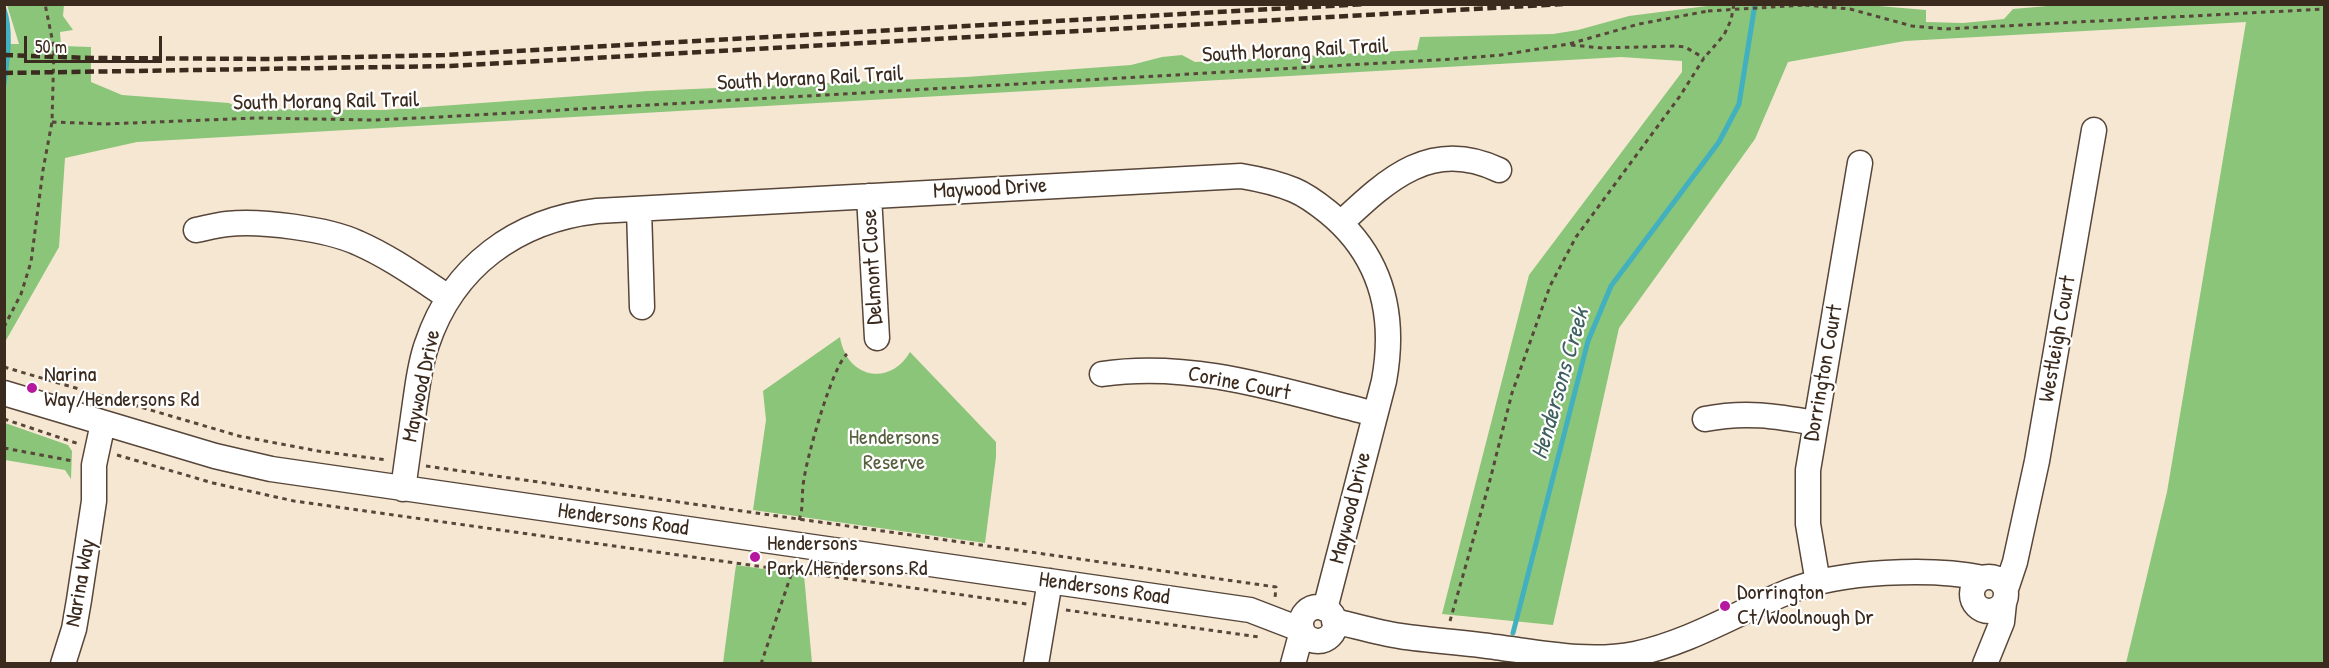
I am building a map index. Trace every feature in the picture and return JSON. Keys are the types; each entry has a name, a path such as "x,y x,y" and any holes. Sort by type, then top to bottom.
{"street":[{"name":"Westleigh Court","path":"1989,592 2003,566 2017,547 2037,461 2094,130"},
{"path":"1341,223 1385,183 1400,173 1422,164 1443,160 1466,160 1484,163 1499,170"},
{"name":"Dorrington Court","path":"1818,583 1808,524 1806,495 1815,423 1860,163"},
{"name":"Maywood Drive","path":"403,489 426,346 448,297 470,270 495,248 524,230 549,220 576,213 1241,176 1268,181 1296,191 1319,205 1341,223 1366,255 1378,278 1385,300 1389,328 1388,358 1317,626"},
{"name":"Delmont Close","path":"869,196 877,338"},
{"path":"639,209 642,307"},
{"path":"196,231 226,224 247,223 337,235 376,251 448,297"},
{"name":"Corine Court","path":"1102,374 1151,370 1211,375 1375,414"},
{"name":"Hendersons Road","path":"4,393 246,464 403,489 1250,610 1317,626"},
{"path":"1705,419 1736,414 1755,414 1815,423"},
{"name":"Narina Way","path":"63,663 74,629 94,501 106,468 110,425"},
{"path":"1317,626 1575,658 1633,659 1694,636 1794,590 1849,576 1911,573 1943,583 1989,592 1985,663"},
{"path":"1036,663 1050,581"},
{"path":"1293,663 1317,626"},
{"path":"1306,663 1317,626"}],"path":[{"path":"4,327 21,294 31,262 52,122 54,48 45,4"},
{"path":"1450,619 1489,484 1512,393 1550,286 1576,237 1728,28 1734,4"},
{"name":"South Morang Rail Trail","path":"52,122 114,124 256,118 374,120 1442,59 1501,55 1569,44 1639,24 1708,11 1805,6 1850,9 1912,26 1946,29 2325,9"},
{"name":"South Morang Rail Trail","path":"1569,44 1602,48 1685,47 1704,58"},
{"path":"761,663 789,583 802,512 803,481 813,437 833,380 847,354"},
{"path":"4,419 75,443 76,450"},
{"path":"4,448 75,462"}],"green space":[{"path":"2070,4 2324,5 2324,663 2126,663 2167,492 2246,22 1905,41 1788,62 1755,139 1619,328 1553,625 1442,614 1529,275 1682,72 1682,61 1621,57 137,142 65,158 59,247 5,342 4,44 19,44 7,5 64,5 63,16 73,30 60,32 61,46 91,47 91,82 122,95 229,103 240,109 384,110 648,91 966,77 1131,65 1162,57 1182,55 1195,62 1417,50 1420,37 1553,34 1578,30 1629,16 1708,5 1867,5 1926,10 1926,22 1963,23 2004,19 2013,9"},
{"name":"Hendersons Reserve","path":"840,337 844,351 851,361 859,369 869,373 880,374 891,370 910,352 996,442 985,543 753,510 766,420 763,391"},
{"path":"5,423 68,445 72,451 71,479 65,470 5,460"},
{"path":"736,565 804,575 812,663 723,663"}],"waterway":[{"name":"Hendersons Creek","path":"1513,633 1588,341 1611,286 1719,142 1739,104 1755,4"},
{"path":"4,9 8,37 4,85"}],"railway":[{"path":"4,55 270,59 444,55 1364,4"},
{"path":"4,73 450,66 1563,4"}],"place":[{"name":"Narina Way/Hendersons Rd","path":"32,388"},
{"name":"Hendersons Park/Hendersons Rd","path":"755,557"},
{"name":"Dorrington Ct/Woolnough Dr","path":"1725,606"}]}
